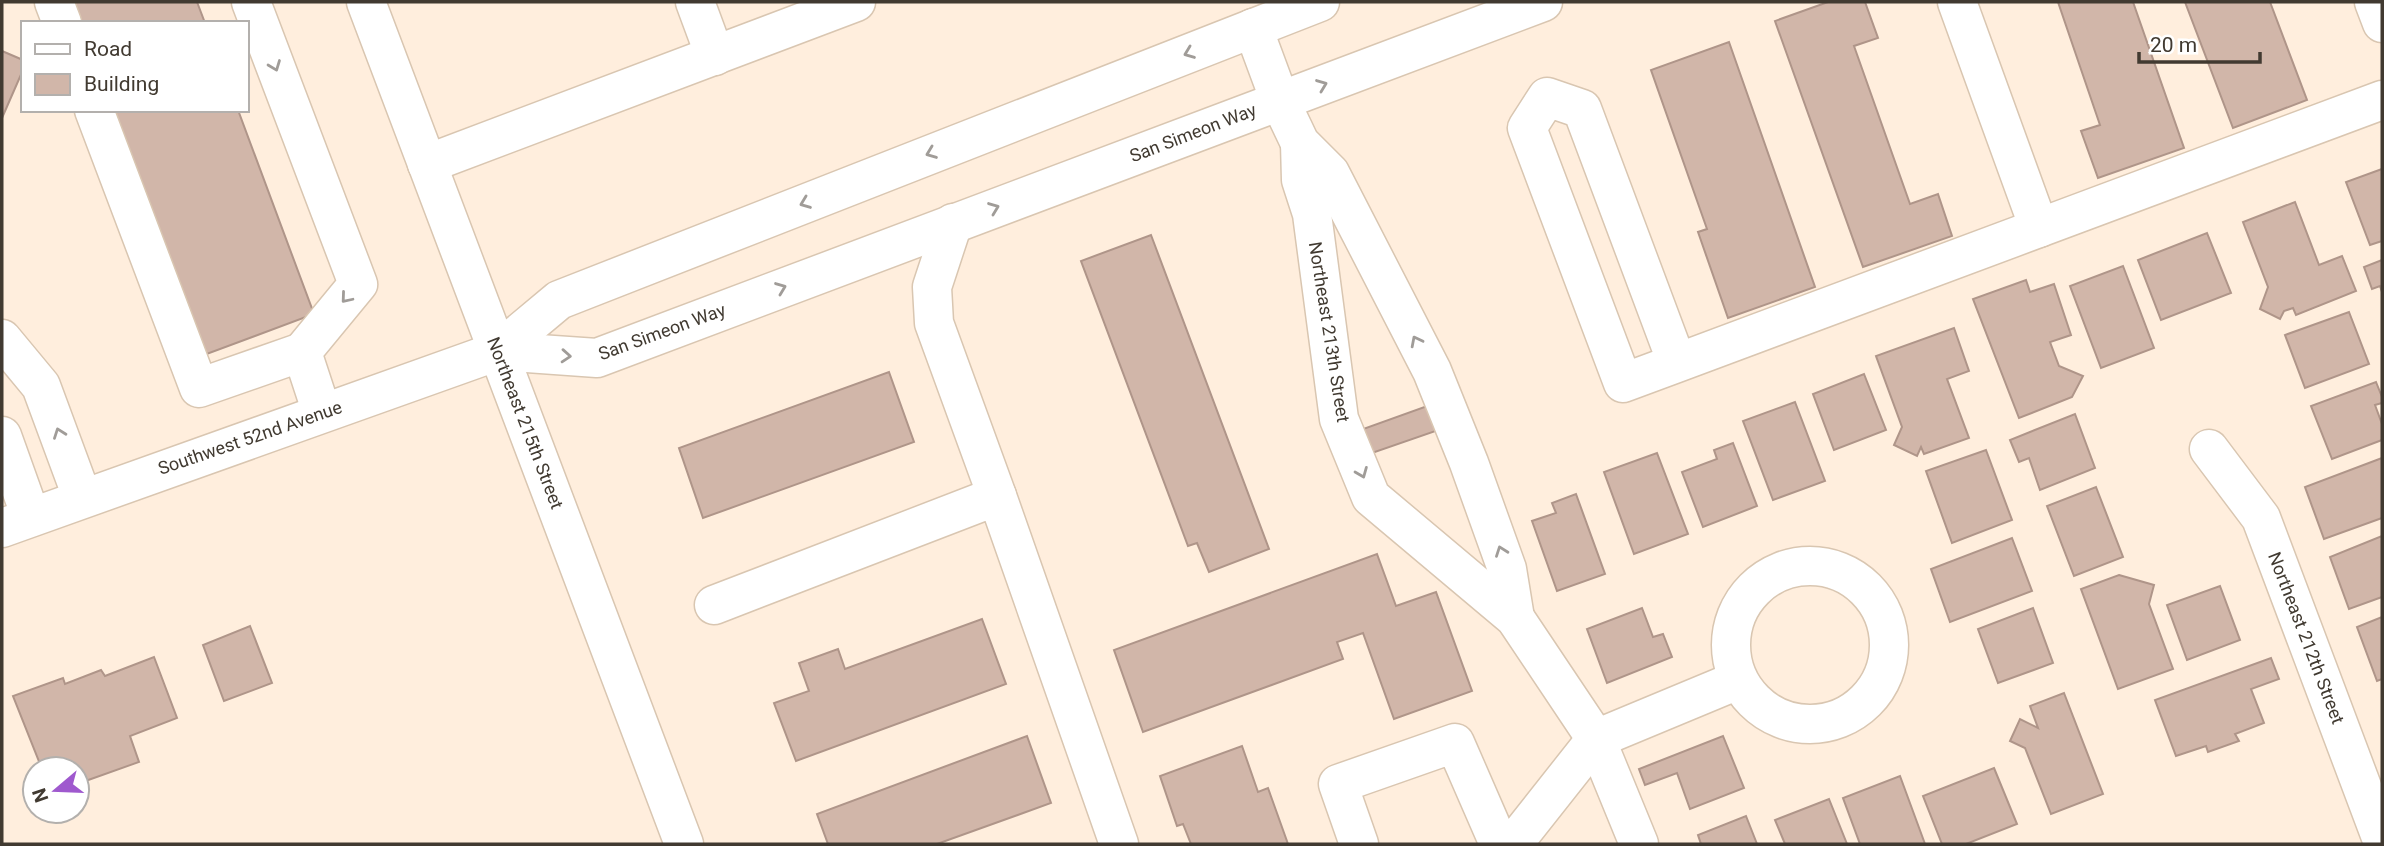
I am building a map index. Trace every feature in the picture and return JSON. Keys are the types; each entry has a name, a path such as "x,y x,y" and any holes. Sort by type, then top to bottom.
{"street":[{"path":"54,2 60,21"},
{"path":"95,112 199,388 302,352 358,284 251,2"},
{"name":"Northeast 215th Street","path":"366,2 684,844"},
{"path":"695,2 715,56"},
{"path":"427,163 856,2"},
{"path":"498,351 559,300 1320,2"},
{"name":"San Simeon Way","path":"498,351 597,358 1543,2"},
{"path":"1957,2 2039,228"},
{"path":"2374,2 2382,23"},
{"name":"Northeast 213th Street","path":"1253,28 1301,162 1311,214 1339,419 1371,496 1515,618 1596,739 1639,844"},
{"path":"1677,363 1581,109 1547,97 1527,128 1623,383 1677,363 2382,100"},
{"name":"Northeast 213th Street","path":"1301,162 1329,173 1432,372 1469,463 1507,569 1515,618"},
{"path":"953,223 932,287 934,323 1119,844"},
{"path":"2,339 41,386 82,497"},
{"name":"Southwest 52nd Avenue","path":"16,522 498,351"},
{"path":"302,352 323,413"},
{"path":"2,436 16,522"},
{"name":"Northeast 212th Street","path":"2209,449 2261,518 2382,840"},
{"path":"713,605 997,496"},
{"path":"1802,566 1828,567 1851,577 1871,594 1885,618 1889,644 1885,671 1872,694 1853,712 1828,723 1801,724 1776,717 1754,701 1738,680 1731,655 1732,630 1741,606 1756,586 1778,572 1802,566"},
{"path":"1513,844 1596,739 1738,680"},
{"path":"1359,844 1338,784 1455,743 1499,844"}],"building":[{"path":"72,2 197,2 204,21 79,21"},
{"path":"1828,2 1865,2 1878,38 1854,46 1910,204 1938,194 1952,236 1863,267 1775,21"},
{"path":"2058,2 2133,2 2184,148 2098,178 2081,131 2100,125"},
{"path":"2185,2 2270,2 2307,100 2233,128"},
{"path":"1729,42 1815,287 1728,318 1698,232 1707,229 1651,70"},
{"path":"2,51 21,59 21,75 2,118"},
{"path":"113,112 239,112 314,314 204,355"},
{"path":"2382,169 2382,241 2370,245 2346,182"},
{"path":"2295,202 2319,265 2342,256 2356,291 2296,315 2293,308 2284,311 2280,319 2260,309 2268,287 2243,222"},
{"path":"2207,233 2231,293 2161,320 2138,260"},
{"path":"1151,235 1269,549 1209,572 1197,543 1188,546 1081,261"},
{"path":"2382,260 2382,292 2380,286 2372,289 2364,267"},
{"path":"2123,266 2154,348 2101,368 2070,286"},
{"path":"2026,280 2030,292 2054,284 2071,335 2050,342 2059,366 2083,376 2072,397 2019,418 1973,299"},
{"path":"2349,312 2369,364 2305,388 2285,335"},
{"path":"1954,328 1969,371 1947,379 1969,438 1924,454 1921,447 1917,456 1894,445 1902,427 1876,356"},
{"path":"889,372 914,442 703,518 679,448"},
{"path":"1864,374 1886,430 1834,450 1813,394"},
{"path":"2376,382 2382,397 2382,403 2375,405 2382,424 2382,440 2332,459 2311,406"},
{"path":"1444,400 1453,425 1346,462 1338,438"},
{"path":"1795,402 1825,481 1773,500 1743,421"},
{"path":"2075,414 2095,468 2040,490 2029,458 2019,462 2010,440"},
{"path":"1733,443 1757,506 1703,527 1682,472 1717,459 1714,450"},
{"path":"1986,450 2012,520 1952,543 1926,471"},
{"path":"1657,453 1688,534 1634,554 1604,472"},
{"path":"2382,458 2382,518 2324,539 2305,487"},
{"path":"2096,487 2123,557 2074,576 2047,506"},
{"path":"1576,494 1605,574 1557,591 1532,521 1556,513 1552,503"},
{"path":"2382,536 2382,597 2349,609 2330,557"},
{"path":"2012,538 2032,591 1950,622 1931,569"},
{"path":"1377,554 1396,606 1436,592 1472,691 1394,719 1363,633 1337,642 1343,659 1143,732 1114,650"},
{"path":"2119,575 2154,585 2149,604 2173,669 2118,689 2081,589"},
{"path":"2220,586 2240,640 2187,660 2167,605"},
{"path":"1642,608 1653,637 1663,634 1672,657 1607,683 1587,629"},
{"path":"2033,608 2053,663 1998,683 1978,629"},
{"path":"2382,617 2382,679 2377,681 2357,627"},
{"path":"982,619 1006,684 796,761 774,703 809,691 799,663 838,649 845,669"},
{"path":"250,626 272,683 224,701 203,645"},
{"path":"154,657 177,718 130,736 139,762 91,779 91,755 36,755 13,696 63,678 65,684 101,670 105,676"},
{"path":"2271,658 2279,679 2251,689 2264,723 2235,734 2239,741 2208,752 2206,746 2176,756 2155,700"},
{"path":"2064,693 2103,794 2051,814 2025,748 2010,741 2020,719 2038,728 2030,706"},
{"path":"1027,736 1051,803 937,844 828,844 817,814"},
{"path":"1723,736 1744,788 1690,809 1677,773 1645,785 1639,769"},
{"path":"1242,746 1258,792 1268,788 1288,844 1191,844 1183,824 1177,826 1160,776"},
{"path":"1994,768 2017,824 1966,844 1942,844 1923,796"},
{"path":"1900,776 1925,844 1860,844 1843,798"},
{"path":"1829,799 1847,844 1785,844 1775,820"},
{"path":"1746,816 1757,844 1701,844 1698,835"}]}
